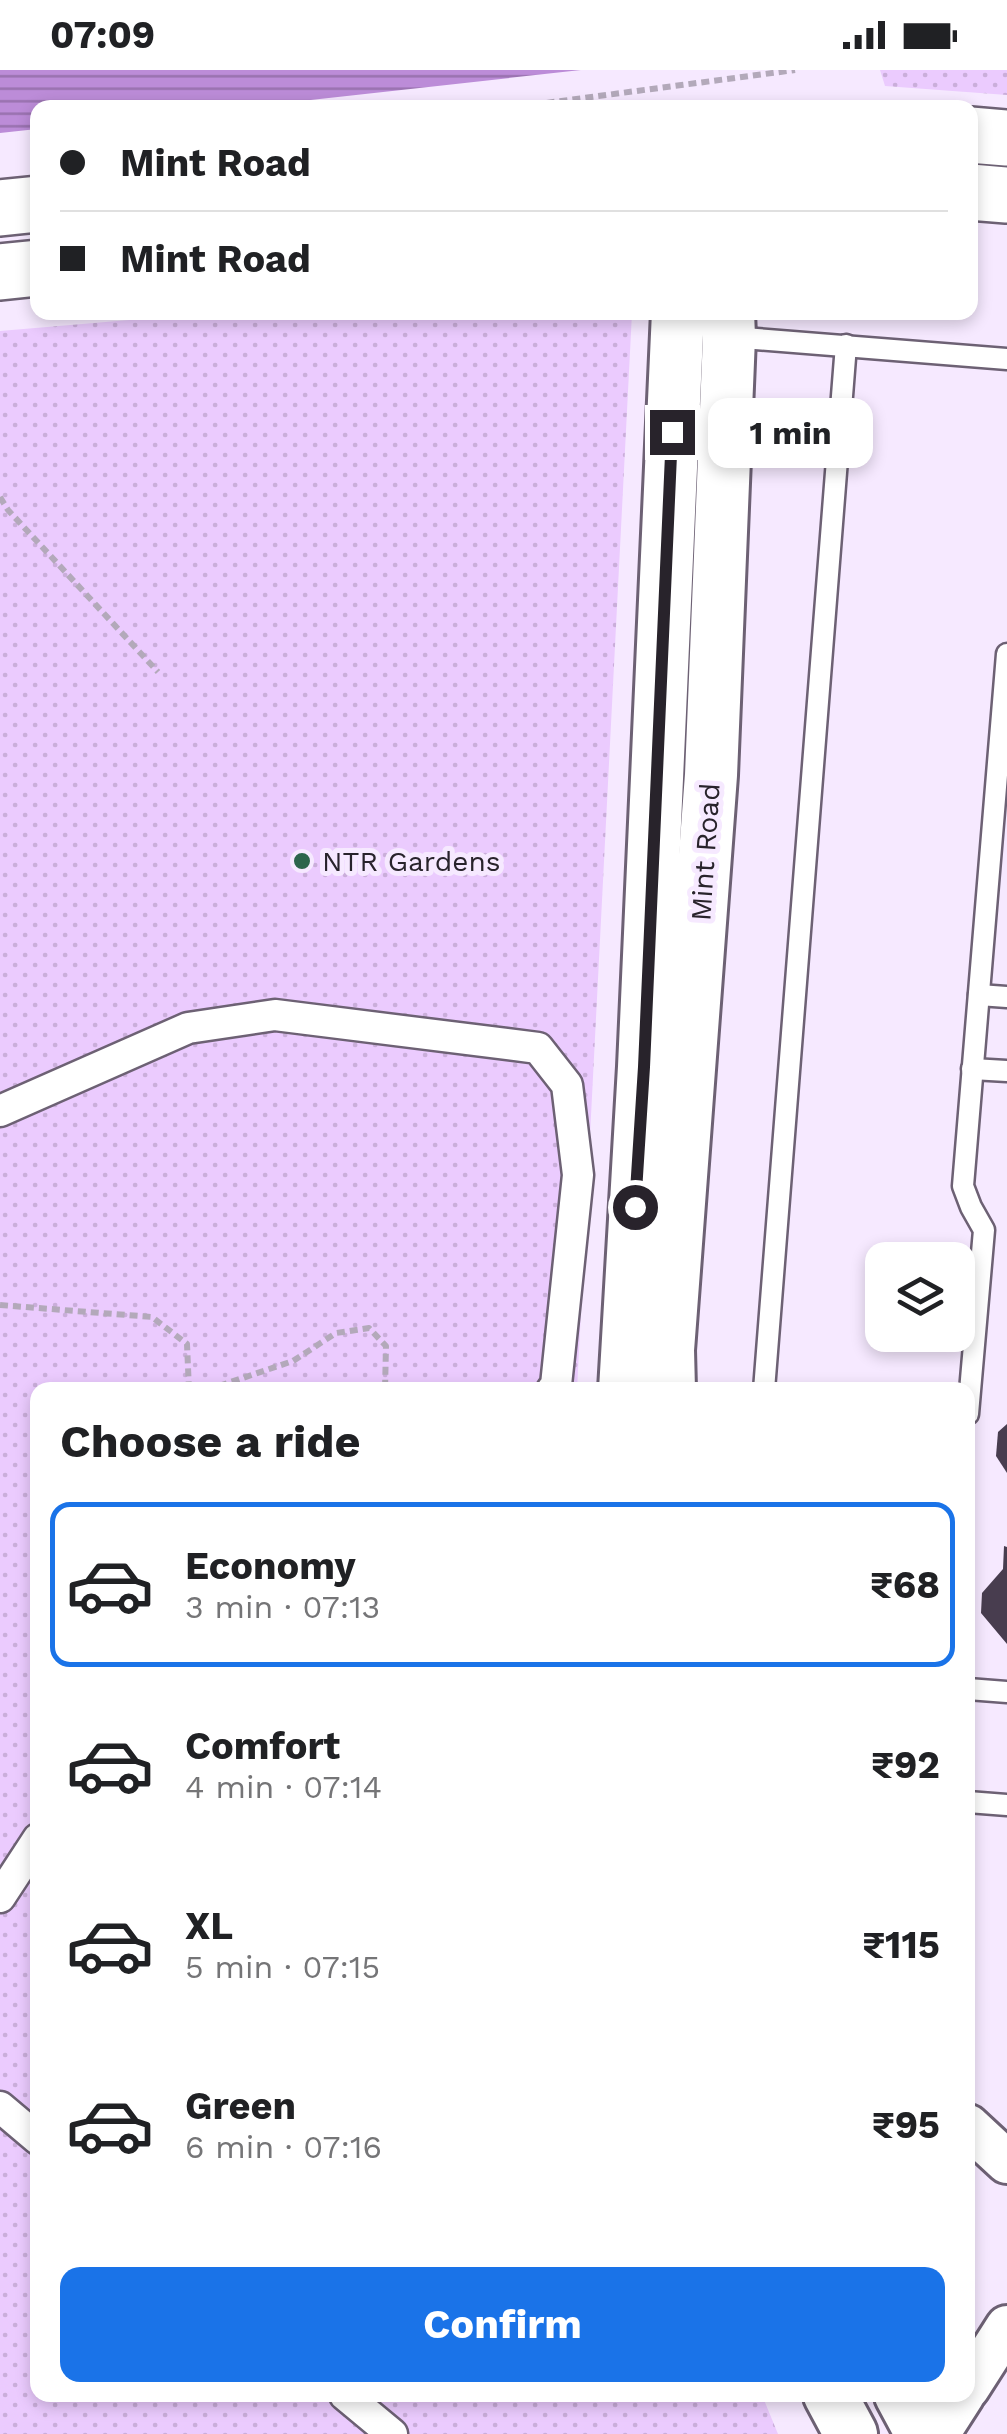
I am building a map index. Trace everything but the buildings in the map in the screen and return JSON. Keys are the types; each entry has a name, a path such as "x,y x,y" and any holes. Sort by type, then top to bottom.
{"main road":[{"path":"978,136 1007,138"},
{"path":"978,193 1007,195"},
{"path":"0,208 30,205"},
{"path":"0,272 30,269"}],"street":[{"name":"Mint Road","path":"625,1382 644,1067 678,320"},
{"name":"Mint Road","path":"669,1382 668,1350 711,775 728,325"},
{"path":"0,1111 188,1028 275,1014 538,1048 567,1086 578,1175 556,1382"},
{"path":"0,1897 30,1850"},
{"path":"0,2107 30,2131"},
{"path":"975,2132 1007,2162"},
{"path":"975,2377 1007,2328"},
{"path":"354,2402 392,2434"},
{"path":"834,2402 851,2434"},
{"path":"905,2402 922,2434"},
{"path":"938,2434 959,2402"}],"lane":[{"path":"728,325 846,345 1007,359"},
{"path":"765,1382 800,1063 846,345"},
{"path":"971,1382 984,1230 963,1186 1007,654"},
{"path":"980,995 1007,997"},
{"path":"972,1069 1007,1072"},
{"path":"975,1690 1007,1692"},
{"path":"975,1803 1007,1805"}],"path":[{"path":"568,100 795,70"},
{"path":"0,497 158,672"},
{"path":"0,1305 152,1317 187,1344 188,1382"},
{"path":"230,1382 292,1361 336,1333 369,1328 386,1346 384,1382"}],"shaded area":[{"path":"0,70 581,70 311,100 30,100 30,130 0,133"},
{"path":"880,70 1007,70 1007,95 885,86"},
{"name":"NTR Gardens","path":"129,320 632,320 577,1382 30,1382 30,2402 765,2402 778,2434 0,2434 0,331"}],"place":[{"name":"NTR Gardens","path":"302,861"}],"route":[{"path":"635,1207 672,432"}]}
